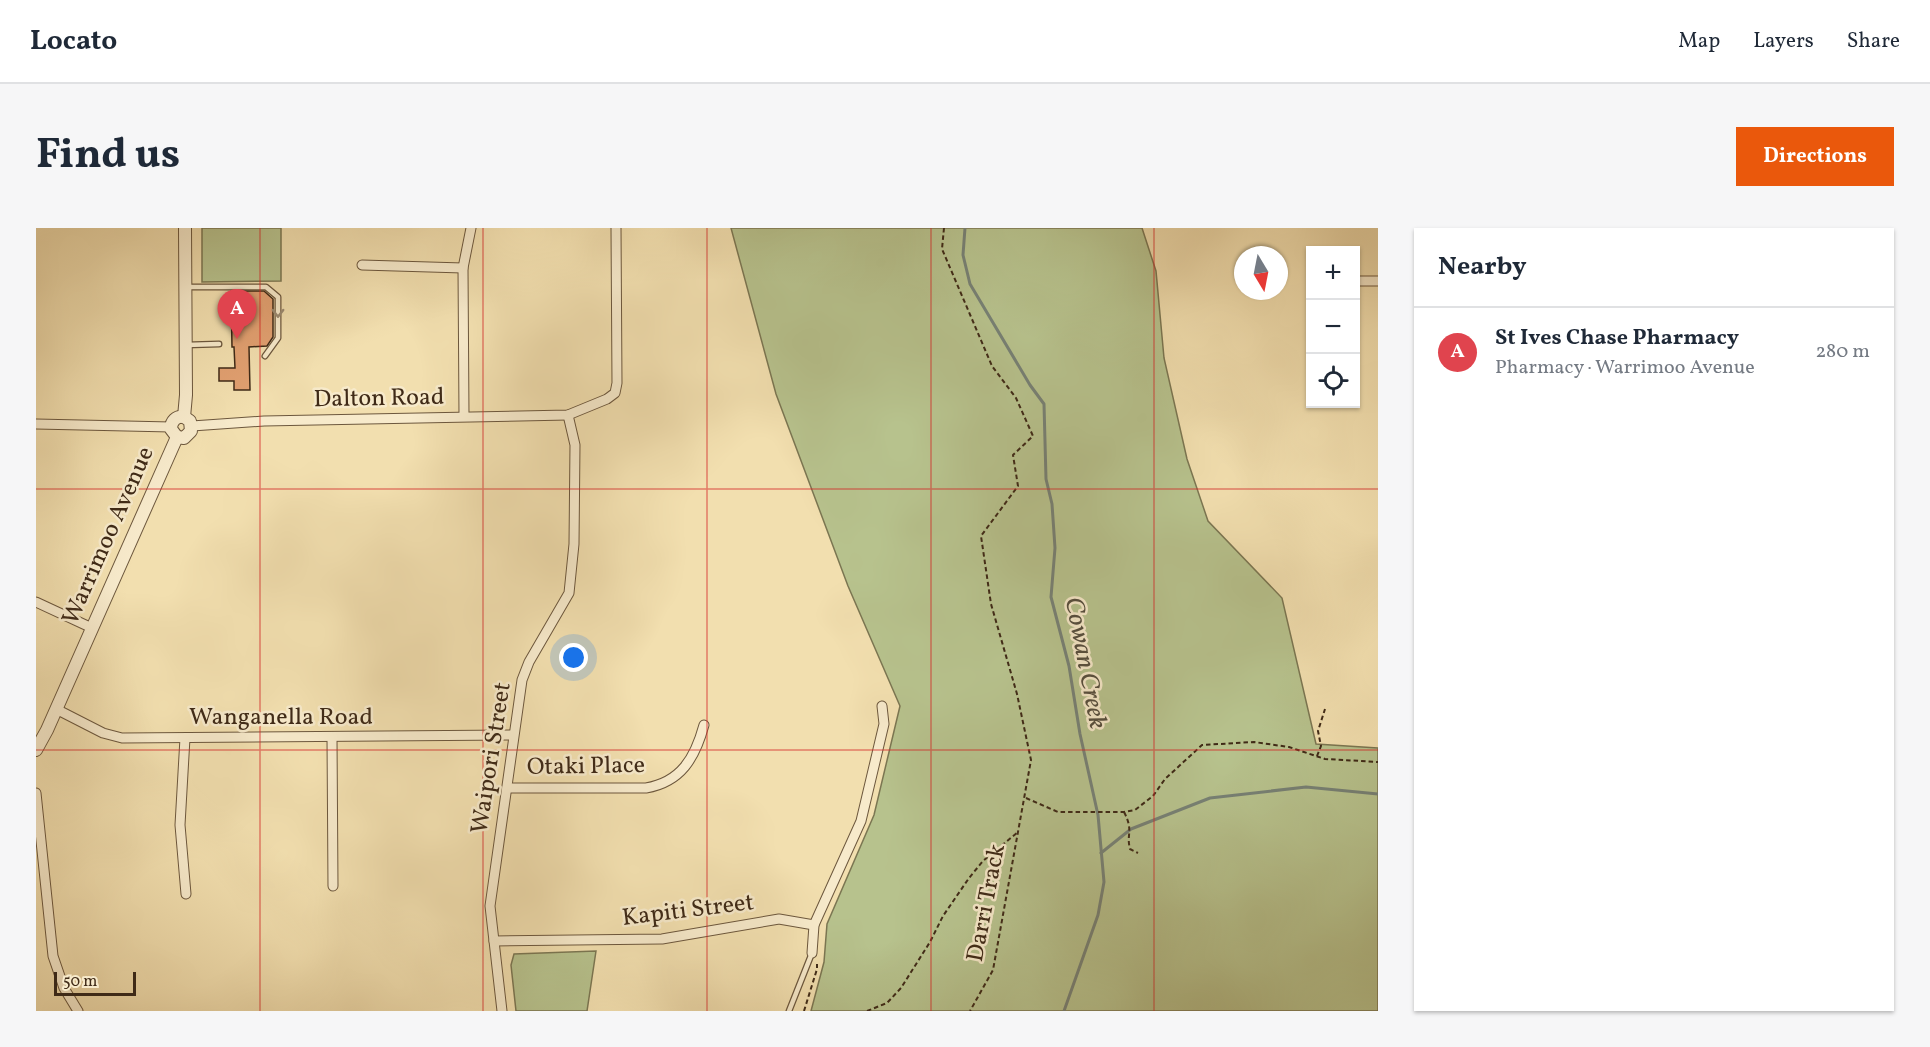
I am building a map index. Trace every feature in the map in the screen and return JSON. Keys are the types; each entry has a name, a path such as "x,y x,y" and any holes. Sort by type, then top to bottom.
{"street":[{"path":"36,424 174,432 187,436 191,431 188,422 185,228"},
{"path":"464,416 463,268 471,228"},
{"path":"568,415 608,399 615,393 617,383 616,228"},
{"path":"362,265 463,268"},
{"path":"1360,281 1378,281"},
{"name":"Dalton Road","path":"188,422 568,415"},
{"name":"Waipori Street","path":"502,1011 490,906 522,680 529,662 569,593 574,544 575,445 568,415"},
{"path":"174,432 174,419 188,422"},
{"name":"Warrimoo Avenue","path":"36,750 92,628 174,432"},
{"path":"36,602 92,628"},
{"path":"812,953 814,925 861,821 884,724 882,706"},
{"name":"Wanganella Road","path":"56,709 103,733 122,738 513,735"},
{"name":"Otaki Place","path":"507,788 646,788 660,785 672,780 681,772 699,742 704,725"},
{"path":"332,737 333,886"},
{"path":"184,738 180,825 186,894"},
{"path":"36,793 53,956 64,988 78,1011"},
{"name":"Kapiti Street","path":"494,941 662,939 779,919 814,925"}],"lane":[{"path":"185,287 266,287 278,297 278,338 265,356"},
{"path":"186,345 219,344"},
{"path":"789,1011 812,953"}],"path":[{"name":"Darri Track","path":"944,228 942,249 992,366 1016,398 1033,436 1013,455 1018,486 981,536 991,604 1017,694 1031,760 1026,798 993,970 970,1011"},
{"path":"1317,756 1321,746 1318,731 1325,709"},
{"path":"1026,798 1058,812 1136,810 1153,796 1165,779 1202,746 1254,742 1289,747 1324,759 1378,762"},
{"path":"1124,812 1131,829 1130,849 1138,853"},
{"path":"867,1011 887,1003 901,988 930,942 943,916 969,878 1003,842 1018,832"},
{"path":"804,1011 817,969 816,959 812,953"}],"green space":[{"path":"202,228 281,228 281,281 202,282"},
{"path":"731,228 1142,228 1156,271 1164,358 1187,459 1208,521 1282,598 1316,744 1378,748 1378,1011 811,1011 824,962 827,924 874,815 900,706 848,586 776,394"},
{"path":"596,951 587,1011 516,1011 511,965 514,954"}],"building":[{"path":"231,291 264,291 273,299 273,337 267,346 249,347 250,390 234,390 234,381 219,381 219,368 235,368 234,347 232,347"}],"waterway":[{"name":"Cowan Creek","path":"965,228 963,255 970,284 1030,385 1044,404 1046,479 1052,504 1055,548 1051,597 1069,666 1080,734 1098,815 1104,882 1098,915 1064,1011"},
{"path":"1101,853 1131,829 1210,798 1306,787 1378,794"}],"place":[{"name":"St Ives Chase Pharmacy","path":"237,339"}]}
